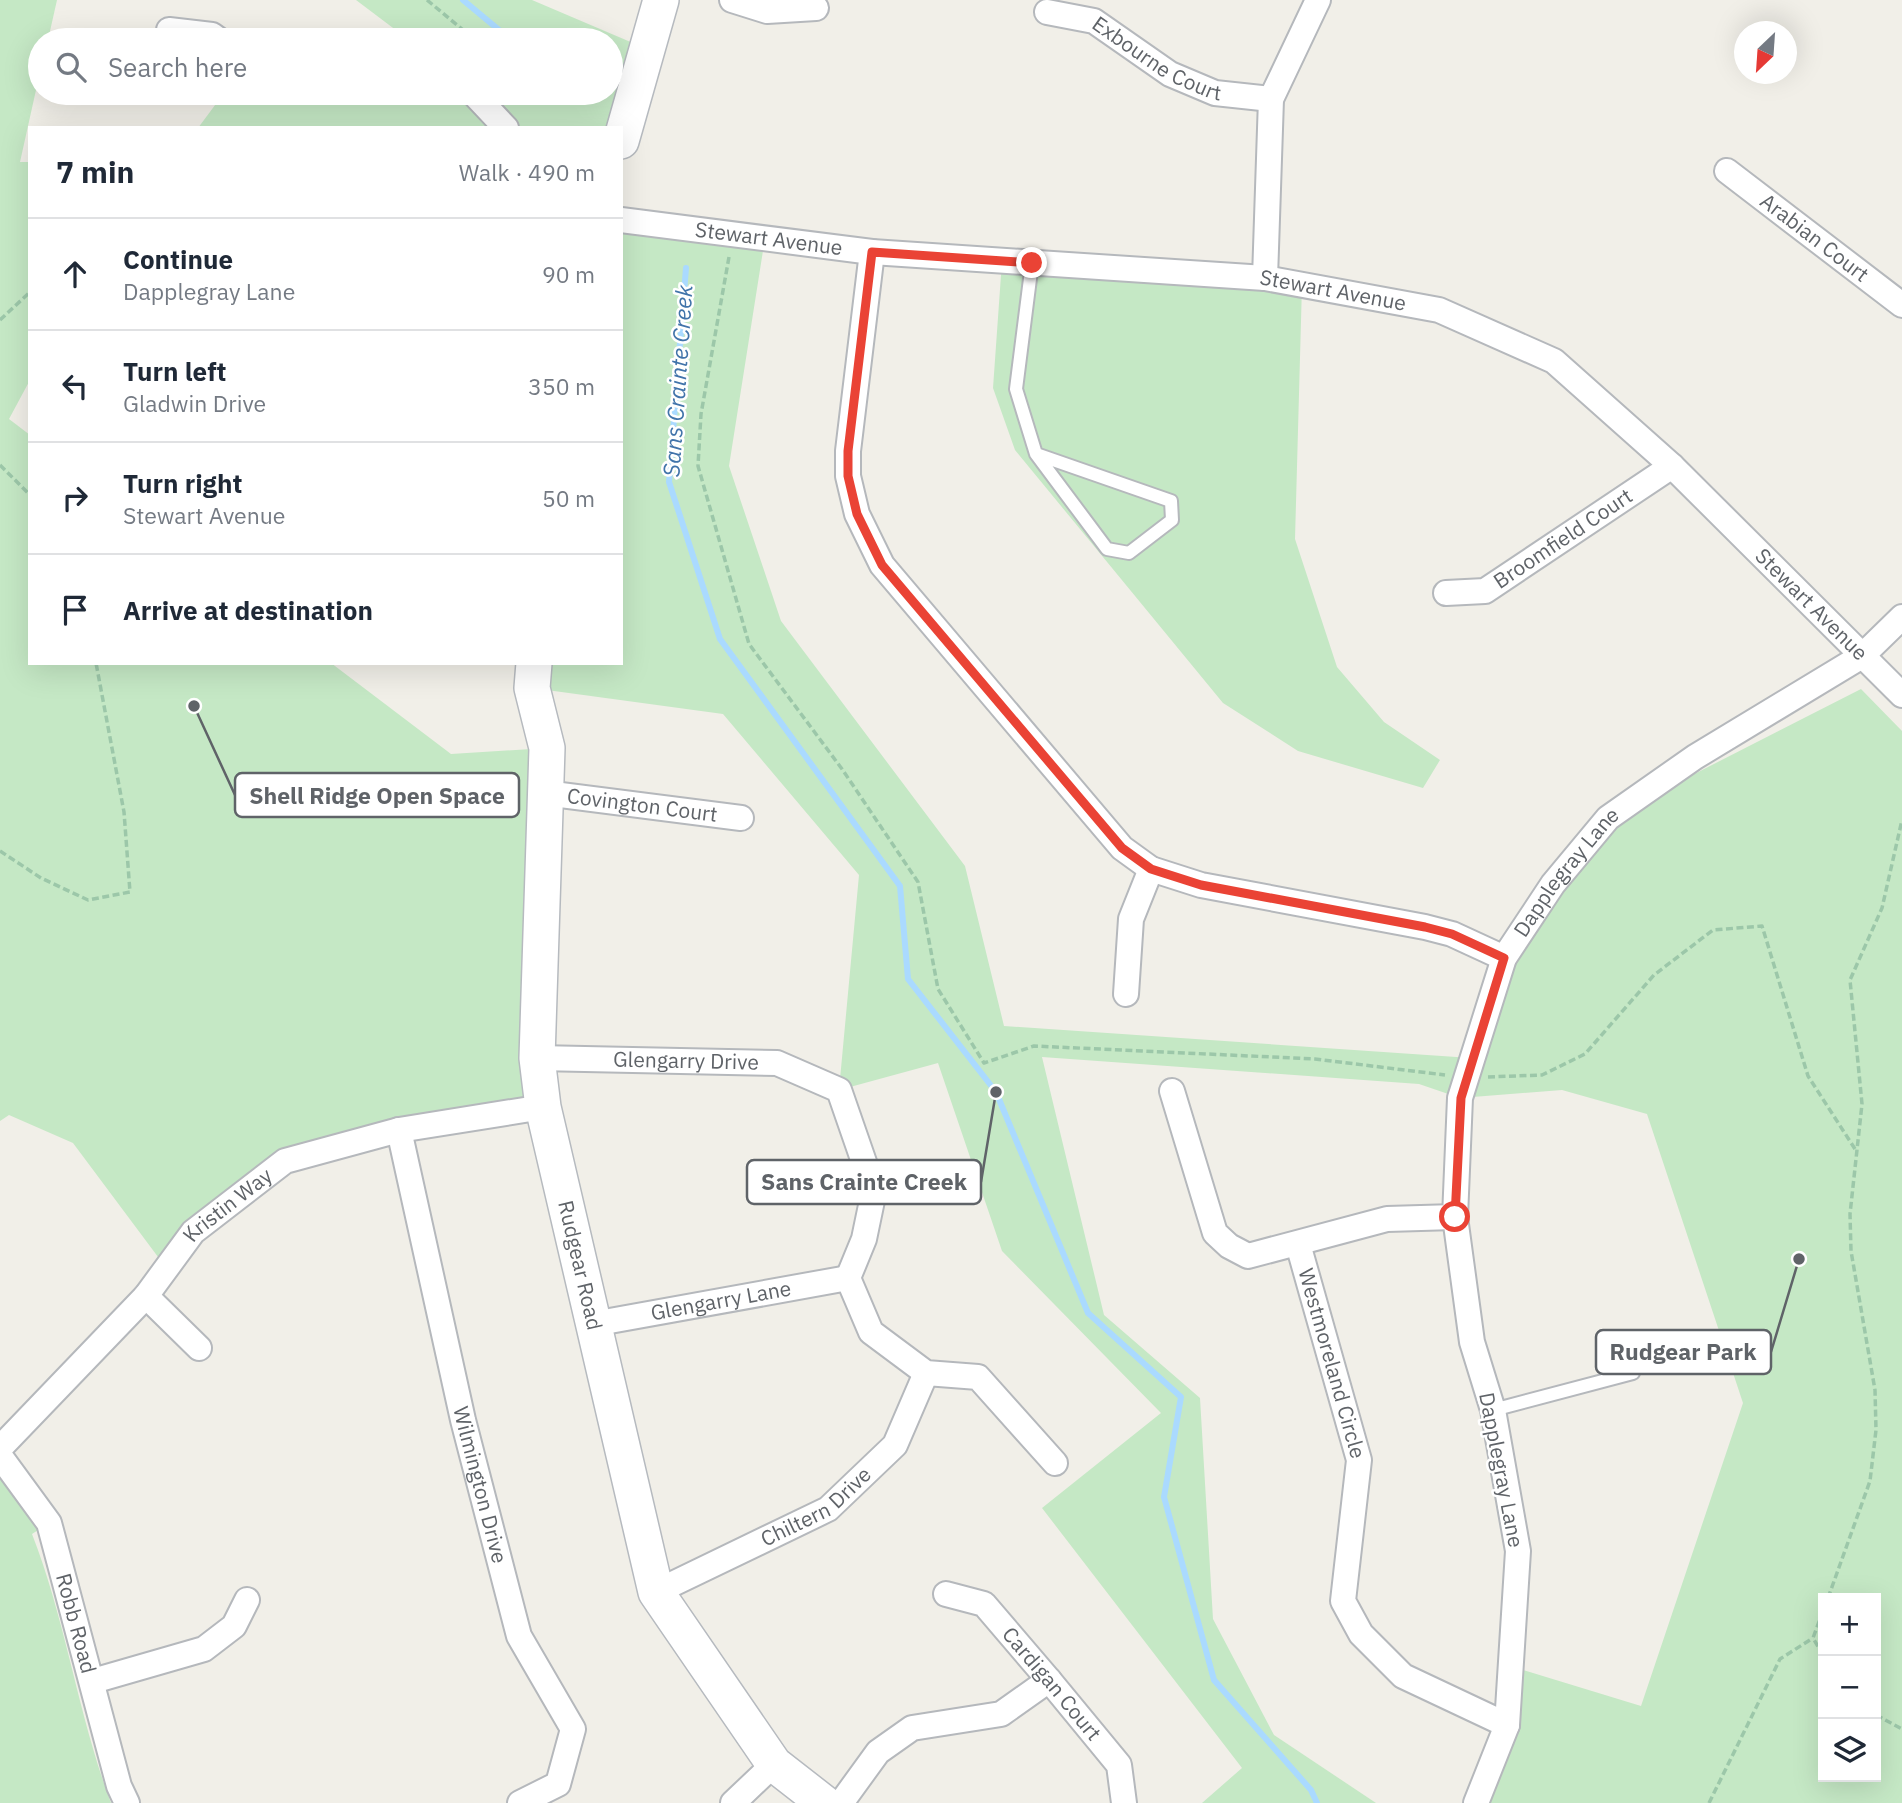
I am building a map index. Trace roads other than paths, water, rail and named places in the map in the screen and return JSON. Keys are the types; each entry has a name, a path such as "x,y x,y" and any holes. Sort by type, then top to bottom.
{"street":[{"path":"623,134 661,0"},
{"path":"732,0 767,11 816,8"},
{"path":"1265,278 1271,99 1318,0"},
{"name":"Exbourne Court","path":"1046,12 1094,21 1170,74 1215,93 1271,99"},
{"path":"484,105 504,126"},
{"name":"Arabian Court","path":"1727,171 1902,305"},
{"name":"Stewart Avenue","path":"623,220 872,252 1265,278 1439,310 1554,361 1672,466 1902,695"},
{"path":"872,252 848,451 852,497 868,541 882,565 1122,848 1151,869 1201,885 1425,927 1452,934 1504,958"},
{"name":"Broomfield Court","path":"1446,593 1485,591 1672,466"},
{"name":"Dapplegray Lane","path":"1476,1803 1507,1725 1518,1551 1493,1410 1472,1342 1455,1217 1462,1087 1504,958 1553,884 1608,818 1695,757 1862,656 1902,617"},
{"name":"Rudgear Road","path":"534,665 532,688 547,748 537,1058 543,1107 656,1591 774,1764 824,1803"},
{"name":"Covington Court","path":"545,793 741,818"},
{"path":"1126,994 1131,919 1151,869"},
{"name":"Glengarry Drive","path":"537,1058 777,1063 839,1090 874,1191 864,1239 848,1278"},
{"path":"1171,1091 1215,1233 1229,1246 1248,1256 1297,1244"},
{"name":"Kristin Way","path":"0,1448 146,1296 193,1232 285,1161 399,1130 543,1107"},
{"name":"Wilmington Drive","path":"399,1130 463,1420 519,1636 573,1729 558,1784 520,1803"},
{"name":"Westmoreland Circle","path":"1455,1217 1387,1219 1297,1244 1359,1460 1343,1601 1361,1634 1403,1676 1507,1725"},
{"path":"848,1278 871,1332 926,1373 978,1377 1055,1463"},
{"name":"Glengarry Lane","path":"593,1324 848,1278"},
{"path":"146,1296 199,1348"},
{"name":"Chiltern Drive","path":"656,1591 828,1509 895,1445 926,1373"},
{"name":"Robb Road","path":"0,1456 49,1523 119,1786 127,1803"},
{"name":"Cardigan Court","path":"946,1594 984,1604 1119,1765 1124,1803"},
{"path":"93,1681 204,1649 234,1626 247,1600"},
{"path":"841,1803 878,1752 912,1728 1001,1714 1049,1681"},
{"path":"733,1803 774,1764"}],"lane":[{"path":"1032,263 1016,389 1036,454 1107,549 1129,553 1172,520 1171,501 1036,454"},
{"path":"1493,1410 1633,1373"}],"waterway":[{"name":"Sans Crainte Creek","path":"463,0 497,28"},
{"name":"Sans Crainte Creek","path":"686,268 669,482 720,639 900,886 908,979 996,1092 1088,1313 1181,1397 1164,1497 1214,1680 1311,1790 1317,1803"}],"place":[{"name":"Shell Ridge Open Space","path":"194,706"},
{"name":"Sans Crainte Creek","path":"996,1092"},
{"name":"Rudgear Park","path":"1799,1259"}]}
